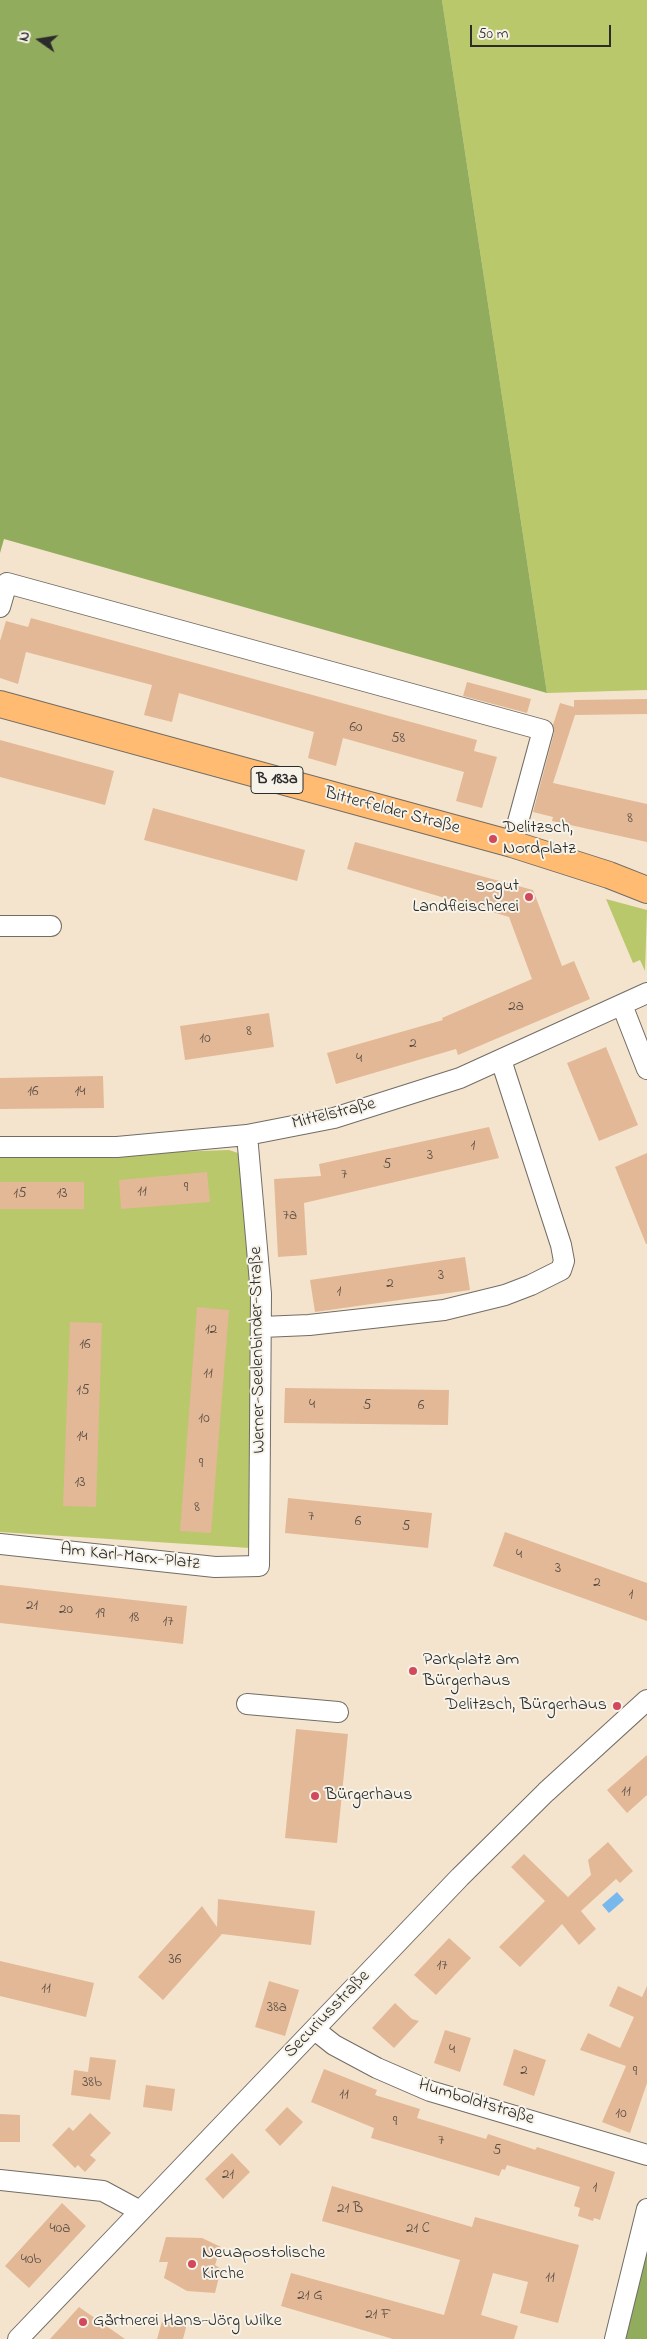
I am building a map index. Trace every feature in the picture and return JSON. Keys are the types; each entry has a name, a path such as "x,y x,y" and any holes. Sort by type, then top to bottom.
{"main road":[{"name":"Bitterfelder Straße","path":"0,704 512,844 609,875 647,890"},
{"name":"Bitterfelder Straße","path":"609,875 647,880"}],"street":[{"path":"0,606 7,583 543,730 512,844"},
{"path":"0,926 51,926"},
{"name":"Mittelstraße","path":"0,1147 117,1147 247,1135 334,1118 460,1078 647,993"},
{"path":"622,1005 647,1069"},
{"path":"262,1327 309,1325 444,1310 505,1295 531,1285 560,1270 564,1260 561,1245 501,1060"},
{"name":"Werner-Seelenbinder-Straße","path":"247,1135 260,1265 262,1327 259,1566"},
{"name":"Am Karl-Marx-Platz","path":"0,1544 215,1567 259,1566"},
{"name":"Securiusstraße","path":"18,2339 466,1871 546,1792 647,1700"},
{"path":"247,1704 338,1712"},
{"name":"Humboldtstraße","path":"315,2030 334,2045 430,2091 647,2155"},
{"path":"0,2180 103,2192 140,2211"},
{"path":"615,2339 647,2209"}],"green space":[{"path":"0,0 442,0 547,693 4,539 0,553"},
{"path":"442,0 647,0 647,690 547,693"},
{"path":"606,899 647,910 645,971 640,960 633,963"},
{"path":"229,1150 238,1153 241,1159 252,1298 250,1548 0,1532 0,1158"},
{"path":"647,2248 647,2339 615,2339"}],"water":[{"path":"617,1892 624,1900 609,1913 602,1905"}],"building":[{"path":"31,618 477,740 474,751 497,757 482,808 456,801 464,772 343,738 336,766 308,758 314,732 179,693 172,722 144,715 152,685 26,652 18,684 0,678 0,641 6,621 28,627"},
{"path":"467,682 531,699 527,713 463,696"},
{"path":"647,699 647,714 575,715 553,783 647,804 647,842 552,821 553,817 533,812 554,733 553,725 560,703 574,707 574,700"},
{"path":"0,740 114,771 105,805 0,777"},
{"path":"153,808 305,850 297,881 144,840"},
{"path":"355,842 533,890 562,966 574,961 590,999 458,1055 456,1049 336,1084 327,1053 443,1020 442,1018 532,979 509,917 347,869"},
{"path":"269,1013 274,1047 185,1060 180,1026"},
{"path":"606,1047 638,1125 599,1141 567,1063"},
{"path":"103,1076 104,1108 0,1109 0,1078"},
{"path":"489,1127 499,1158 304,1203 307,1255 278,1257 274,1179 321,1176 319,1164"},
{"path":"647,1153 647,1244 646,1244 615,1167"},
{"path":"207,1172 210,1202 121,1209 119,1180"},
{"path":"0,1182 84,1182 84,1209 0,1209"},
{"path":"465,1257 470,1290 315,1312 310,1280"},
{"path":"197,1307 229,1310 211,1533 180,1531"},
{"path":"70,1322 102,1323 96,1507 63,1506"},
{"path":"285,1388 449,1390 448,1425 284,1423"},
{"path":"288,1498 432,1513 428,1548 285,1533"},
{"path":"505,1532 647,1583 647,1621 493,1566"},
{"path":"0,1585 187,1606 183,1644 0,1623"},
{"name":"Bürgerhaus","path":"296,1729 348,1734 337,1843 285,1838"},
{"path":"647,1755 647,1795 627,1813 607,1790"},
{"path":"608,1842 633,1871 620,1883 616,1879 581,1911 596,1929 579,1945 562,1924 520,1967 499,1947 545,1901 511,1867 524,1854 568,1897 591,1875 588,1860"},
{"path":"218,1899 315,1911 311,1945 222,1934 163,2000 138,1977 202,1906 217,1927"},
{"path":"449,1938 471,1958 436,1995 414,1975"},
{"path":"0,1961 94,1983 86,2017 0,1996"},
{"path":"269,1981 299,1990 285,2036 255,2027"},
{"path":"618,1986 642,1997 647,1986 647,2083 630,2133 602,2122 626,2066 580,2050 588,2033 620,2048 634,2017 609,2006"},
{"path":"395,2003 412,2019 419,2021 394,2048 372,2028"},
{"path":"445,2030 471,2038 460,2072 434,2063"},
{"path":"514,2049 546,2060 534,2096 503,2085"},
{"path":"90,2057 116,2060 110,2100 71,2095 74,2070 88,2072"},
{"path":"324,2069 377,2090 375,2095 420,2109 417,2118 486,2139 488,2134 535,2150 537,2147 615,2172 600,2220 594,2218 593,2221 578,2216 580,2208 574,2206 580,2187 507,2165 505,2170 502,2169 499,2176 371,2138 374,2128 311,2102"},
{"path":"146,2085 175,2089 172,2111 143,2107"},
{"path":"287,2107 303,2122 280,2146 265,2130"},
{"path":"90,2113 111,2133 90,2155 96,2160 85,2172 78,2165 75,2168 52,2145 69,2127 73,2131"},
{"path":"0,2114 20,2115 20,2142 0,2142"},
{"path":"232,2153 250,2172 223,2199 205,2179"},
{"path":"332,2186 472,2227 475,2217 579,2245 558,2323 520,2313 528,2282 493,2273 481,2315 518,2326 514,2339 393,2339 281,2306 291,2273 444,2315 460,2260 322,2221"},
{"path":"62,2203 86,2226 29,2288 5,2266"},
{"name":"Neuapostolische Kirche","path":"166,2237 202,2238 221,2247 215,2265 221,2269 215,2293 187,2291 164,2278 168,2262 159,2262"},
{"name":"Gärtnerei Hans-Jörg Wilke","path":"79,2307 125,2339 50,2339"},
{"path":"163,2318 187,2324 183,2339 157,2339"}],"place":[{"name":"Delitzsch, Nordplatz","path":"493,839"},
{"name":"sogut Landfleischerei","path":"529,897"},
{"name":"Parkplatz am Bürgerhaus","path":"413,1671"},
{"name":"Delitzsch, Bürgerhaus","path":"617,1706"},
{"name":"Bürgerhaus","path":"315,1796"},
{"name":"Neuapostolische Kirche","path":"192,2264"},
{"name":"Gärtnerei Hans-Jörg Wilke","path":"83,2322"}]}
